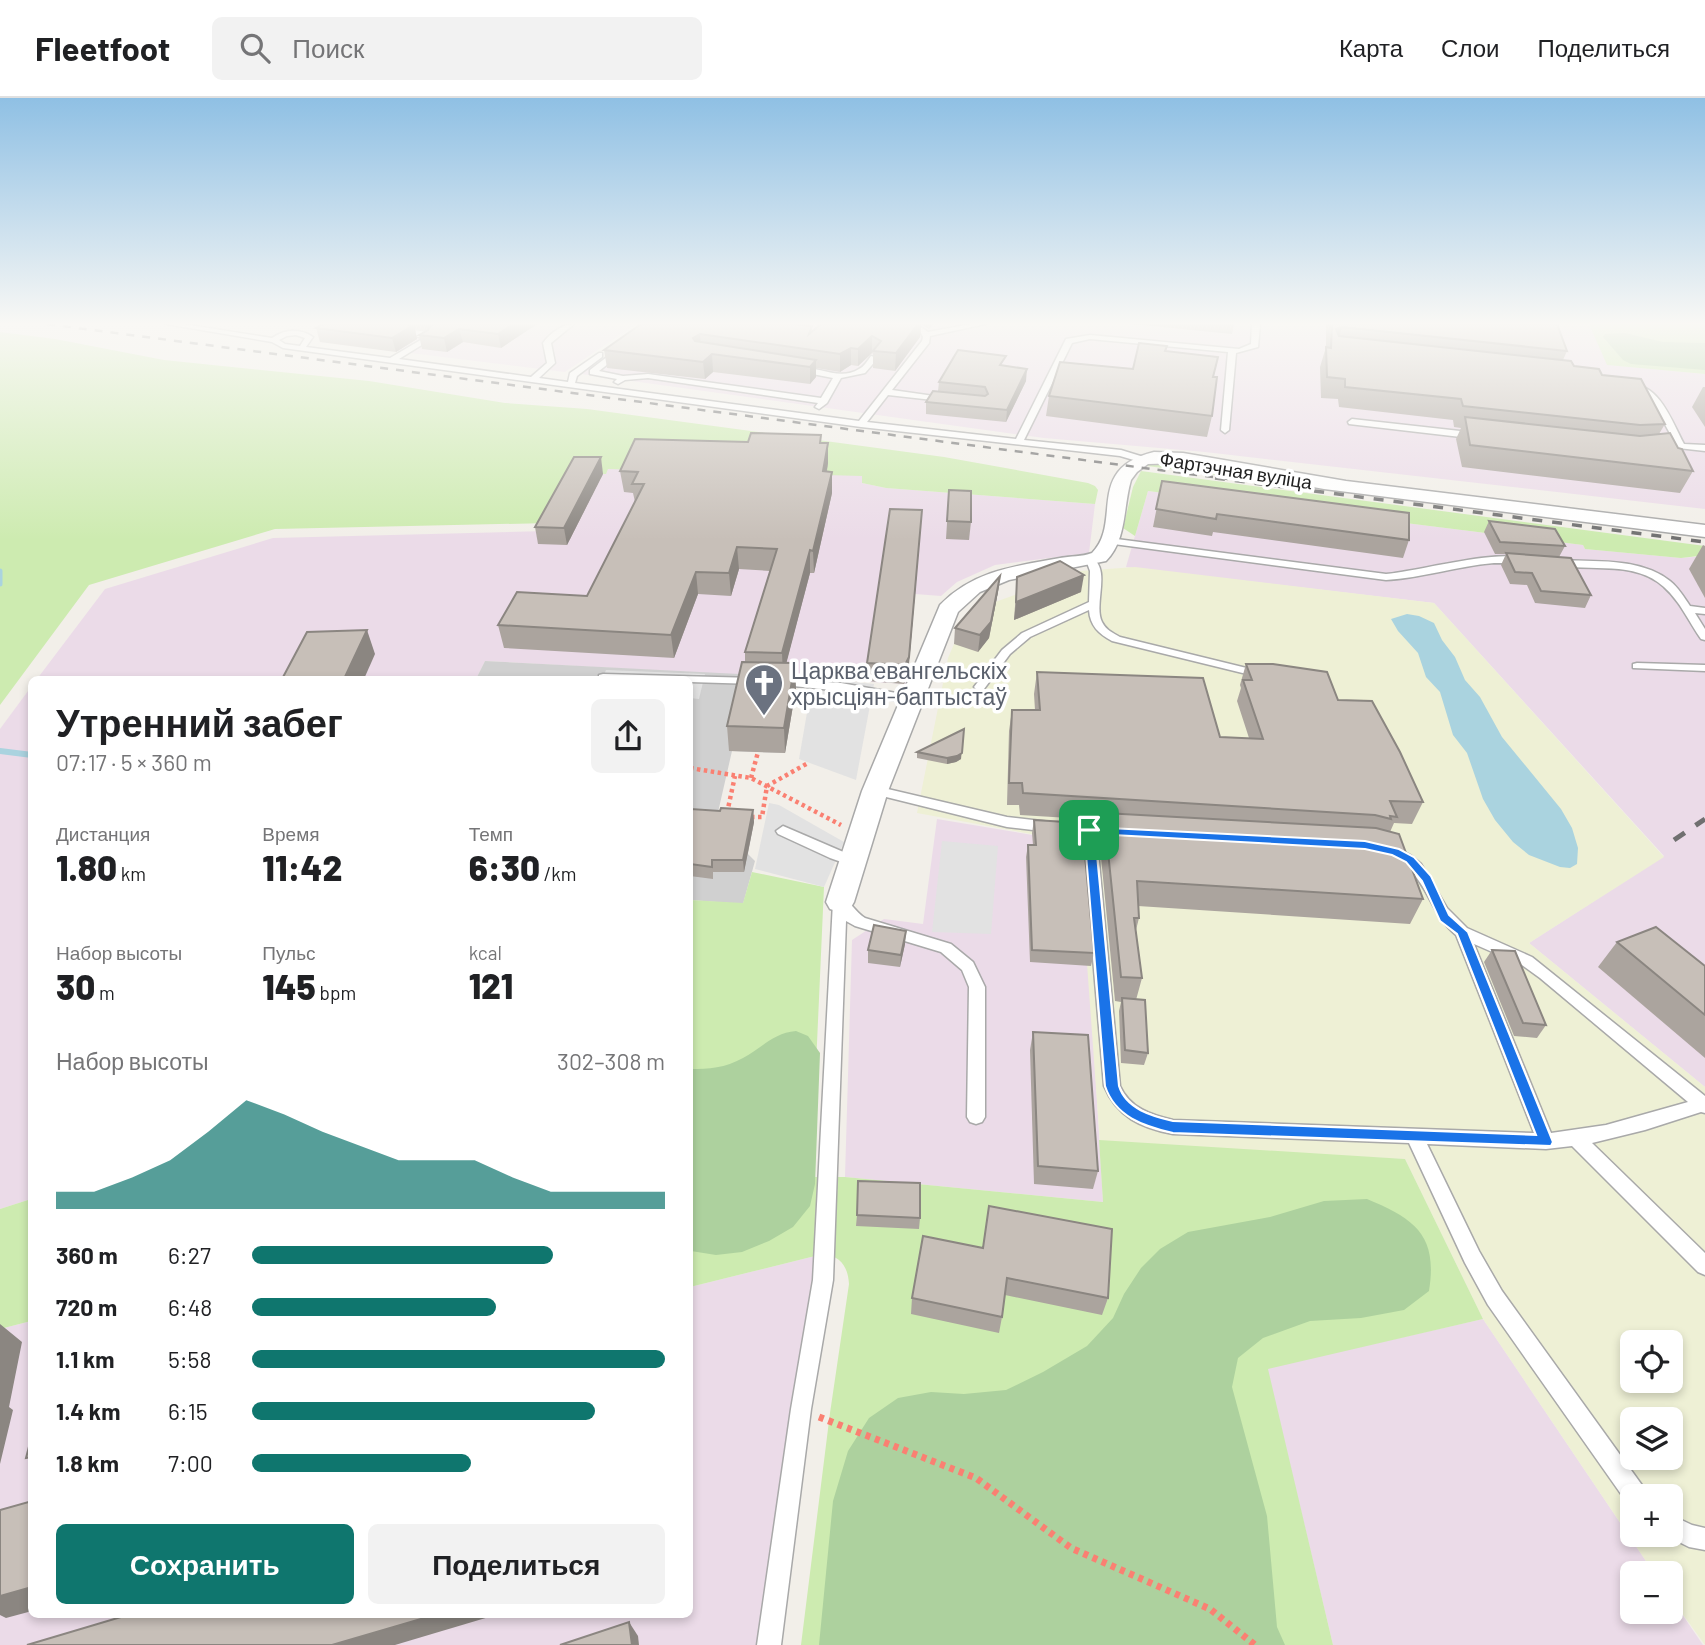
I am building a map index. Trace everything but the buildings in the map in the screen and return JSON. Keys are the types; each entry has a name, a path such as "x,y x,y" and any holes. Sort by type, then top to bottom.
{"street":[{"name":"Фартэчная вуліца","path":"1110,541 1123,478 1132,467 1144,460 1169,457 1296,480 1705,531"},
{"path":"840,902 850,860 875,790 948,610 968,589 1005,573 1091,560 1104,553 1110,541"}],"lane":[{"path":"654,396 861,424 1121,453 1144,460"},
{"path":"790,396 824,401"},
{"path":"813,418 827,396"},
{"path":"861,424 883,396"},
{"path":"922,396 954,400"},
{"path":"1019,442 1042,396"},
{"path":"1225,430 1228,396"},
{"path":"1653,396 1677,447 1705,448"},
{"path":"1352,422 1486,436"},
{"path":"1110,541 1386,577 1411,575 1493,559 1531,561"},
{"path":"1091,560 1096,570 1095,624 1109,636 1279,678"},
{"path":"1544,562 1630,569 1650,574 1665,583 1705,637"},
{"path":"980,687 1006,652 1026,635 1095,603"},
{"path":"1686,609 1705,611"},
{"path":"1637,666 1705,668"},
{"path":"693,679 796,682 913,700"},
{"path":"875,790 1007,822 1096,831 1112,1086 1115,1097 1140,1119 1173,1127 1546,1142 1577,1140 1613,1133 1704,1105"},
{"path":"783,831 850,860"},
{"path":"1378,847 1410,859 1420,869 1444,918 1462,932 1536,967 1704,1105"},
{"path":"840,902 850,916 860,922 946,948 968,966 977,988 976,1117"},
{"path":"769,1645 801,1409 823,1280 840,902"},
{"path":"1462,932 1546,1142"},
{"path":"1415,1138 1472,1257 1495,1297 1627,1484"},
{"path":"1577,1140 1705,1266"},
{"path":"1683,1533 1705,1539"}],"path":[{"path":"751,778 758,752"},
{"path":"767,786 808,763"},
{"path":"693,769 751,778 860,833"},
{"path":"735,776 726,815 762,817 767,786"},
{"path":"801,1409 976,1478 1071,1548 1210,1609 1255,1645"}],"shaded area":[{"path":"742,396 1705,396 1705,509 1205,452 1044,438"},
{"path":"828,463 863,476 862,483 886,488 1095,504 1089,553 995,565 957,582 941,596 915,594 907,684 485,661 478,676 39,676 105,589 273,538 546,531 608,469"},
{"path":"1148,491 1583,545 1585,549 1681,558 1705,556 1705,1087 1529,943 1664,856 1434,603 1126,567"},
{"path":"485,661 796,677 785,753 732,751 716,821 754,822 748,854 755,861 743,904 693,900 693,676 478,676"},
{"path":"606,670 705,674 699,699 693,698 693,676 603,676"},
{"path":"813,678 874,684 856,780 799,759"},
{"path":"28,691 28,1200 0,1209 0,729"},
{"path":"769,803 779,805 844,842 824,887 755,869"},
{"path":"937,819 1069,841 1079,853 1089,966 1103,1202 845,1177 852,940 884,919 923,924"},
{"path":"942,841 998,846 991,934 932,932"},
{"path":"823,1254 769,1645 0,1645 0,1329 28,1322 28,1618 693,1618 693,1286"},
{"path":"1483,1319 1620,1522 1620,1547 1636,1547 1646,1561 1620,1561 1620,1624 1683,1624 1683,1616 1703,1645 1333,1645 1267,1368"}],"green space":[{"path":"0,396 463,396 505,403 587,409 944,457 1088,483 1098,490 1095,504 886,488 862,483 862,476 608,469 606,474 577,473 550,523 275,529 89,585 0,705"},
{"path":"1177,462 1286,480 1705,534 1705,538 1147,466 1151,463"},
{"path":"1141,471 1705,546 1698,556 1681,558 1585,549 1583,545 1148,491 1135,536 1123,528 1133,487"},
{"path":"1135,567 1434,603 1664,857 1529,943 1705,1087 1705,1645 1683,1615 1683,1561 1646,1561 1636,1547 1683,1547 1683,1484 1620,1484 1620,1522 1483,1319 1405,1159 1100,1143 1079,853 1069,841 917,813 948,658 954,644 987,605 1080,571"},
{"path":"752,872 824,887 811,1177 845,1177 1103,1202 1099,1140 1405,1159 1483,1319 1268,1369 1333,1645 801,1645 849,1284 847,1272 835,1257 823,1254 693,1286 693,900 743,903"},
{"path":"796,1031 808,1036 820,1053 815,1184 810,1206 793,1227 742,1252 716,1255 693,1251 693,1069 730,1064 788,1032"},
{"path":"1367,1199 1398,1214 1419,1232 1430,1256 1429,1291 1404,1310 1361,1318 1310,1321 1263,1338 1238,1358 1232,1387 1267,1516 1277,1627 1285,1645 819,1645 833,1501 848,1451 869,1418 898,1398 931,1392 964,1394 1006,1390 1043,1372 1087,1346 1113,1318 1124,1294 1141,1268 1160,1249 1188,1232 1270,1217 1324,1201"},
{"path":"28,1200 28,1322 0,1329 0,1209"}],"water":[{"path":"1407,614 1434,623 1442,640 1455,657 1465,680 1480,697 1502,737 1561,809 1572,828 1578,848 1577,864 1570,868 1560,867 1529,855 1513,842 1495,820 1483,799 1467,753 1453,735 1440,692 1426,677 1418,653 1391,619"}],"waterway":[{"path":"0,571 0,584"},
{"path":"0,751 28,754"}],"railway":[{"path":"597,396 1228,479"},
{"path":"1215,478 1705,542"},
{"path":"1674,840 1705,819"}],"place":[{"name":"Царква евангельскіх хрысціян-баптыстаў","path":"764,717"}],"route":[{"path":"1089,830 1365,845 1395,852 1410,859 1427,879 1444,918 1462,932 1546,1142 1173,1127 1140,1119 1115,1097 1112,1086 1089,830"}]}
